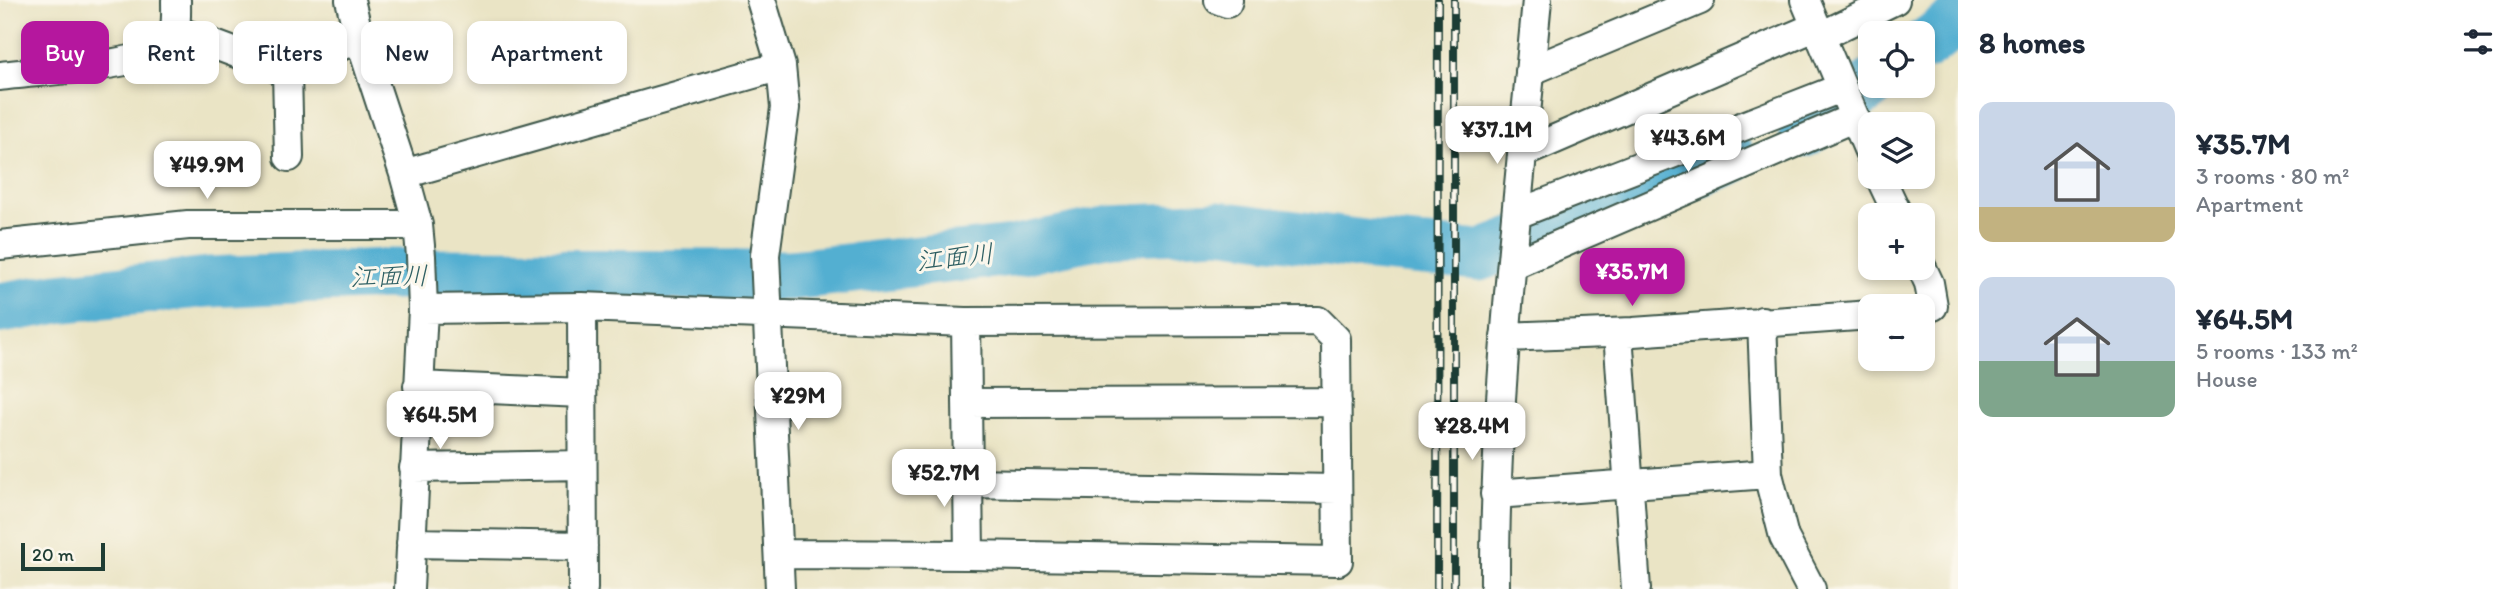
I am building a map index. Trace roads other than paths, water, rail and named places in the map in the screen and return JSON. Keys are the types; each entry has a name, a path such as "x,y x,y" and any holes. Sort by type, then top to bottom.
{"street":[{"path":"175,21 176,0"},
{"path":"350,0 418,225 423,299 409,589"},
{"path":"761,0 781,66 785,108 765,255 780,589"},
{"path":"1219,0 1227,3 1228,0"},
{"path":"1495,589 1495,494 1505,337 1537,0"},
{"path":"1530,71 1700,0"},
{"path":"1805,0 1858,129"},
{"path":"1523,153 1895,0"},
{"path":"347,43 359,37"},
{"path":"0,75 123,61"},
{"path":"404,174 781,66"},
{"path":"287,84 289,157"},
{"path":"1517,214 1842,88"},
{"path":"1512,265 1853,118"},
{"path":"0,245 187,225 418,225"},
{"path":"1928,280 1938,305"},
{"path":"423,299 582,307 769,302 966,322 1318,321 1336,339 1338,561 779,554"},
{"path":"582,307 583,589"},
{"path":"1505,337 1618,333 1858,316"},
{"path":"1762,321 1768,474 1784,537 1811,589"},
{"path":"966,322 969,555"},
{"path":"1618,333 1636,589"},
{"path":"418,386 582,393"},
{"path":"967,403 1336,402"},
{"path":"414,468 582,465"},
{"path":"1495,494 1768,474"},
{"path":"968,483 1337,489"},
{"path":"411,543 583,546"}],"waterway":[{"name":"江面川","path":"1935,37 1958,21"},
{"name":"江面川","path":"1804,132 1858,94"},
{"name":"江面川","path":"0,308 58,298 209,282 387,274 790,275 1012,251 1111,231 1219,226 1372,246 1479,256 1731,159"}],"railway":[{"path":"1437,589 1438,0"},
{"path":"1454,0 1454,589"}]}
